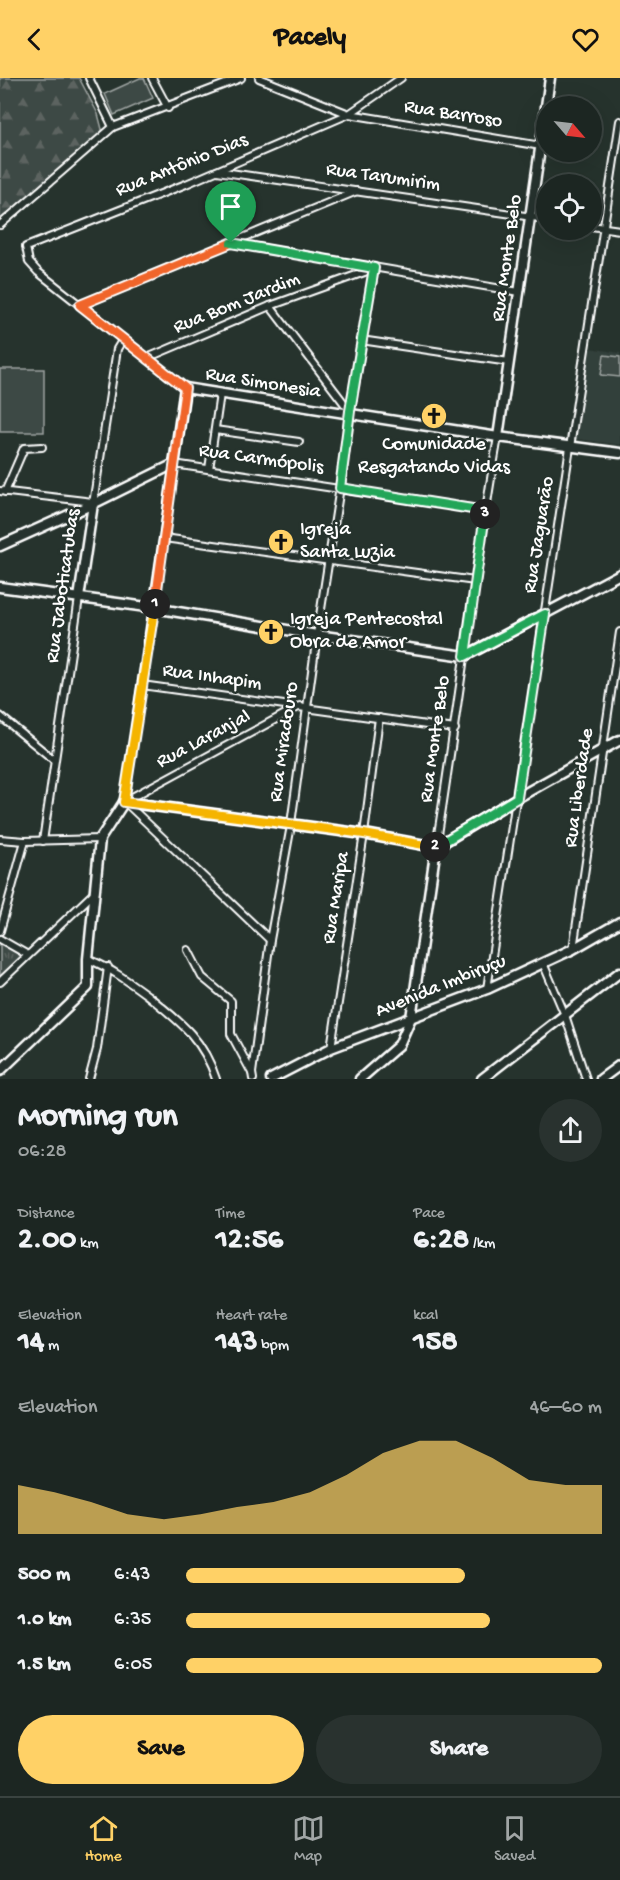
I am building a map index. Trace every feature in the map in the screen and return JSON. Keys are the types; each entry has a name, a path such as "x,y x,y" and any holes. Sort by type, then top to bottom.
{"street":[{"path":"89,78 113,127"},
{"path":"152,78 168,108"},
{"path":"213,78 218,86"},
{"path":"0,225 113,127 168,108 241,78"},
{"name":"Rua Barroso","path":"259,78 349,114 536,145"},
{"name":"Rua Antônio Dias","path":"80,305 38,272 29,262 26,247 216,171 349,114 401,78"},
{"name":"Rua Monte Belo","path":"548,96 550,78"},
{"name":"Rua Jaguarão","path":"487,989 620,121"},
{"name":"Rua Monte Belo","path":"360,1079 399,1045 411,1018 539,162"},
{"name":"Rua Tarumirim","path":"216,171 536,218"},
{"path":"0,1071 88,987 88,959 100,839 124,802 185,388 80,305 358,191"},
{"path":"604,228 620,230"},
{"path":"231,243 519,292"},
{"name":"Rua Bom Jardim","path":"147,358 270,306 374,268"},
{"name":"Rua Miradouro","path":"253,1076 270,940 290,825 304,707 329,562 349,412 374,268"},
{"path":"270,306 349,412"},
{"name":"Rua Jaboticatubas","path":"44,841 54,760 117,349 123,339"},
{"path":"361,340 509,362"},
{"name":"Rua Simonesia","path":"185,388 498,437 620,453"},
{"path":"209,469 220,394"},
{"path":"215,430 299,442"},
{"path":"42,447 24,448 2,491 93,503"},
{"path":"0,546 174,464"},
{"name":"Rua Carmópolis","path":"174,464 485,511"},
{"path":"164,538 475,581"},
{"path":"0,587 154,608 465,656 620,574"},
{"name":"Rua Liberdade","path":"573,949 620,632"},
{"name":"Rua Inhapim","path":"142,685 455,729"},
{"name":"Rua Laranjal","path":"124,802 304,707"},
{"path":"0,716 54,760"},
{"name":"Rua Maripa","path":"331,1048 364,834 379,718"},
{"path":"124,802 364,834 436,847 620,740"},
{"path":"124,802 270,940"},
{"path":"0,839 44,841 100,839"},
{"path":"0,932 25,841"},
{"path":"0,982 95,893"},
{"name":"Avenida Imbiruçu","path":"271,1079 331,1048 487,989 573,949 620,922"},
{"path":"0,939 28,955"},
{"path":"188,950 202,977 231,1001 231,1034 253,1076"},
{"path":"88,959 108,967 180,1020 202,1047 211,1063 216,1079"},
{"path":"543,963 565,1015 586,1079"},
{"path":"89,1078 97,1049 108,967"},
{"path":"482,1079 620,972"},
{"path":"601,1079 620,1065"}],"shaded area":[{"path":"590,348 620,353 620,445 576,439"}],"green space":[{"path":"0,78 79,78 98,114 103,133 0,221"},
{"path":"144,78 153,98 114,115 105,94"},
{"path":"604,355 620,357 620,377 601,375"},
{"path":"0,369 44,369 44,432 0,432"},
{"path":"0,940 25,955 0,980"}],"place":[{"name":"Comunidade Resgatando Vidas","path":"434,416"},
{"name":"Igreja Santa Luzia","path":"281,542"},
{"name":"Igreja Pentecostal Obra de Amor","path":"271,632"}],"route":[{"path":"231,243 374,268 369,288 340,488 485,511 465,656 545,614 517,798 436,847 364,834 124,802 185,388 80,305 231,243"}]}
